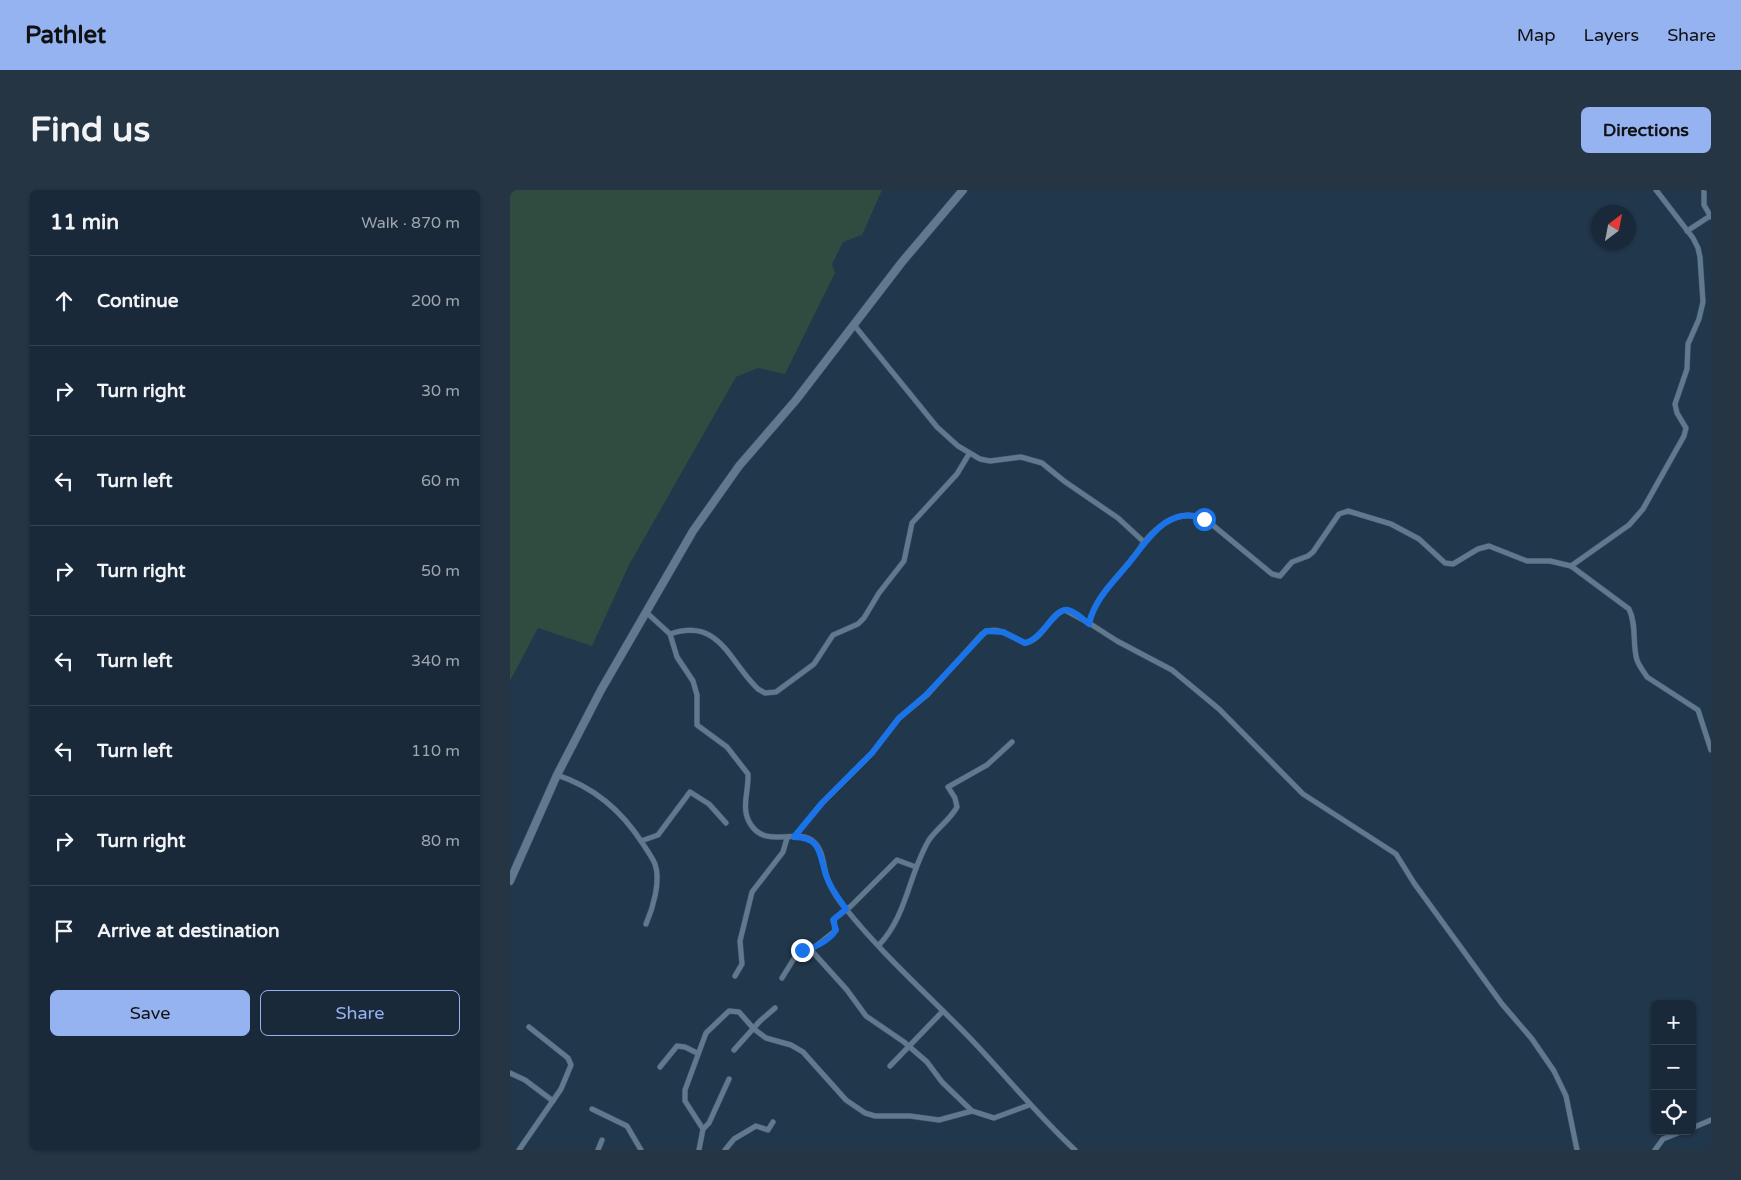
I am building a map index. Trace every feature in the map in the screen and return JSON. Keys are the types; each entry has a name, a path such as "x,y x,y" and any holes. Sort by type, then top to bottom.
{"main road":[{"path":"510,881 557,775 625,645 693,531 739,466 796,400 902,262 963,190"}],"street":[{"path":"1571,566 1629,526 1643,509 1684,436 1686,428 1677,413 1675,404 1687,369 1688,344 1699,320 1703,302 1698,248 1656,190"},
{"path":"1687,231 1710,217 1704,205 1704,190"},
{"path":"854,325 937,427 969,454 990,461 1021,457 1042,463 1118,518 1144,542"},
{"path":"670,634 691,629 709,634 724,646 758,689 771,694 776,692 814,664 833,635 858,624 864,618 879,593 904,561 912,523 957,474 969,454"},
{"path":"1089,624 1100,596 1144,542 1165,522 1190,515 1197,516 1209,522 1272,574 1280,576 1292,562 1313,552 1339,514 1348,512 1377,518 1409,533 1445,563 1453,564 1478,549 1489,546 1527,561 1550,561 1571,566 1629,609 1632,618 1637,660 1642,669 1648,677 1698,710 1711,750"},
{"path":"794,837 822,803 872,753 899,718 932,689 982,634 992,630 1025,643 1030,642 1044,631 1061,611 1070,611 1116,642 1156,660 1178,675 1219,709 1303,794 1396,854 1414,883 1502,1004 1532,1038 1554,1071 1568,1103 1576,1150"},
{"path":"646,612 670,634 677,657 695,687 697,725 727,747 748,774 745,811 750,825 758,833 768,836 809,838 819,848 828,880 846,909 1029,1104 1075,1150"},
{"path":"879,945 901,913 916,867 930,839 957,808 955,798 948,787 987,765 1012,742"},
{"path":"557,775 580,784 621,814 655,864 653,906 646,924"},
{"path":"641,841 658,835 690,792 709,804 726,822"},
{"path":"735,976 742,964 740,941 752,892 783,852 787,838"},
{"path":"782,978 798,952 811,950 835,932 833,920 897,860 916,867"},
{"path":"811,950 847,990 866,1016 910,1046 931,1065 942,1082 972,1111 994,1118 1029,1104"},
{"path":"734,1050 760,1020 775,1008"},
{"path":"703,1129 685,1101 684,1096 697,1053 706,1033 729,1010 739,1012 754,1029 772,1041 796,1047 846,1100 865,1113 875,1116 910,1116 938,1120 972,1111"},
{"path":"890,1066 943,1012"},
{"path":"519,1150 561,1089 571,1062 529,1027"},
{"path":"660,1067 677,1046 685,1047 697,1053"},
{"path":"510,1073 525,1080 553,1101"},
{"path":"699,1150 703,1129 709,1123 729,1079"},
{"path":"592,1109 627,1126 641,1150"},
{"path":"1696,1126 1711,1120"},
{"path":"725,1150 734,1139 751,1129 758,1126 768,1130 773,1122"},
{"path":"1656,1150 1663,1139 1673,1135"},
{"path":"598,1150 602,1140"}],"green space":[{"path":"510,190 882,190 862,235 843,242 832,264 835,273 785,374 758,368 736,377 629,565 592,646 538,628 510,681"}],"route":[{"path":"802,950 811,950 833,934 836,930 833,920 846,909 828,880 819,848 809,838 794,837 822,803 872,753 899,718 932,689 942,676 986,631 1003,632 1025,643 1030,642 1044,631 1061,611 1065,610 1070,611 1089,624 1094,607 1100,596 1131,561 1154,530 1165,522 1176,518 1190,515 1204,519"}]}
